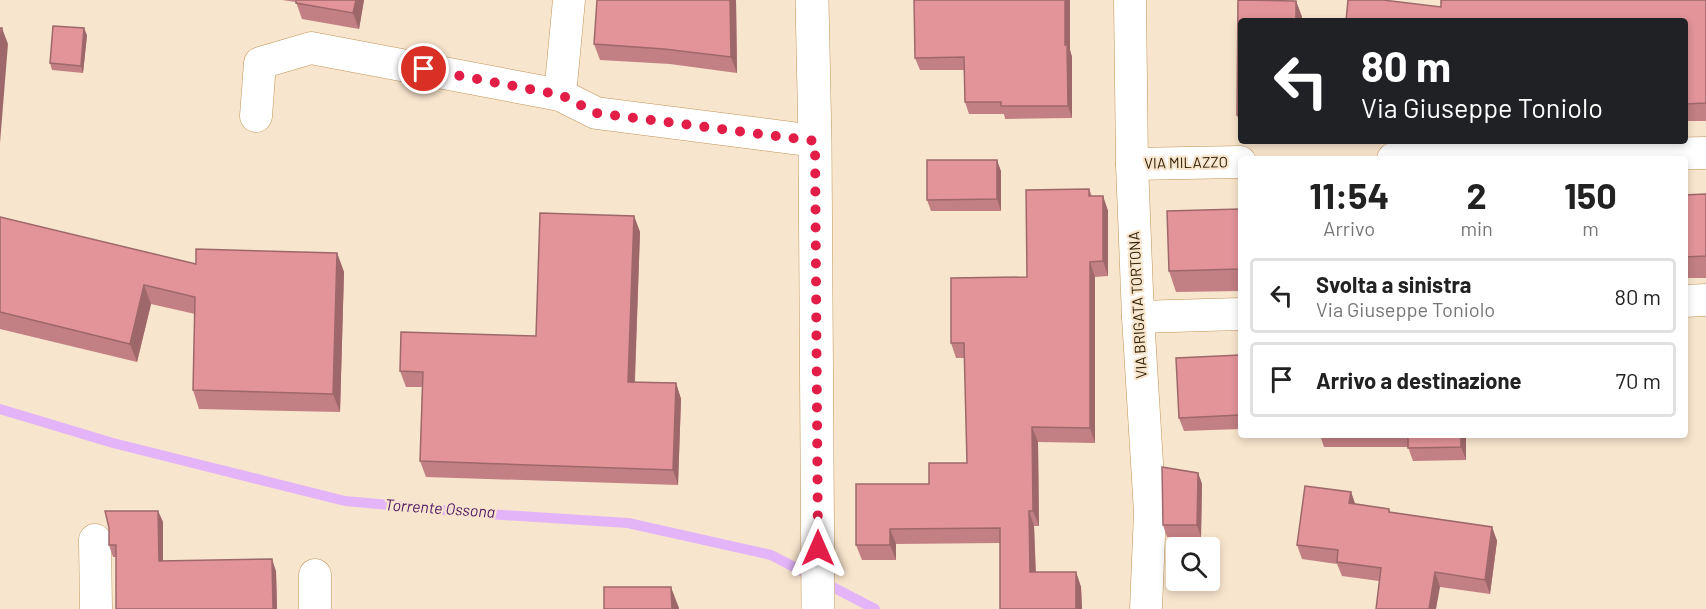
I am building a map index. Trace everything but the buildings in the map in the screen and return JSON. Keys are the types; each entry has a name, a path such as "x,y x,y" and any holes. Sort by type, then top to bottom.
{"main road":[{"path":"812,0 818,609"}],"street":[{"path":"561,95 568,0"},
{"name":"VIA BRIGATA TORTONA","path":"1130,0 1132,164 1138,317 1150,512 1146,609"},
{"path":"256,116 260,63 311,48 561,95 596,113 815,141"},
{"path":"1550,156 1706,153"},
{"name":"VIA MILAZZO","path":"1132,164 1238,162"},
{"path":"1688,301 1706,300"},
{"path":"1138,317 1238,314"},
{"path":"95,540 96,609"},
{"path":"315,575 315,609"}],"waterway":[{"name":"Torrente Ossona","path":"0,409 113,443 345,501 488,514 628,523 771,555 875,609"}],"route":[{"path":"424,69 561,95 596,113 815,141 818,548"}]}
